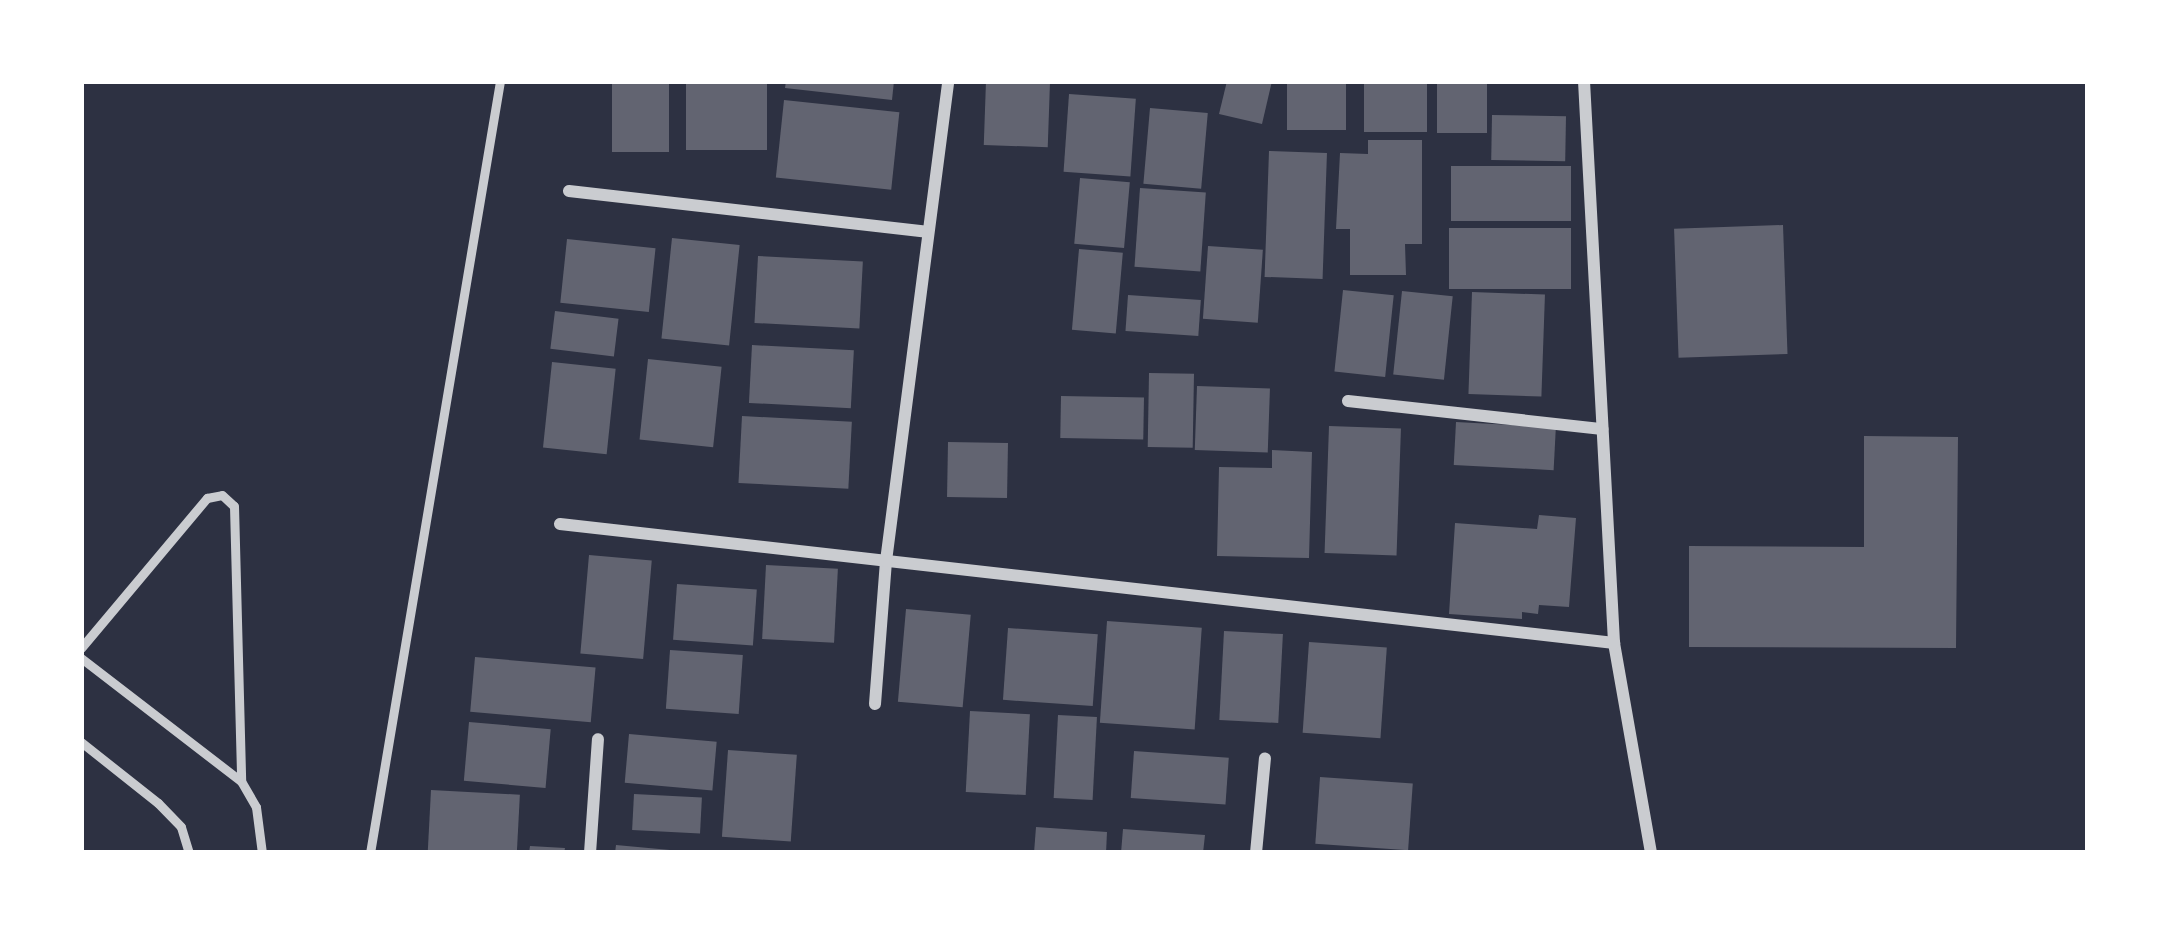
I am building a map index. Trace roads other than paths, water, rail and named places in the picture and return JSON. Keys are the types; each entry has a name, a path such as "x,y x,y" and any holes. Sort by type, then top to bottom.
{"street":[{"path":"875,704 886,561 948,81"},
{"path":"1584,81 1614,643 1651,853"},
{"path":"569,191 927,232"},
{"path":"1348,401 1602,429"},
{"path":"560,524 1614,643"},
{"path":"590,853 598,739"},
{"path":"1256,853 1265,758"}],"lane":[{"path":"370,853 500,81"},
{"path":"81,647 207,499 222,495 234,506 241,781"},
{"path":"81,658 241,781 256,808 262,853"},
{"path":"81,742 158,803 181,827 189,853"}]}
